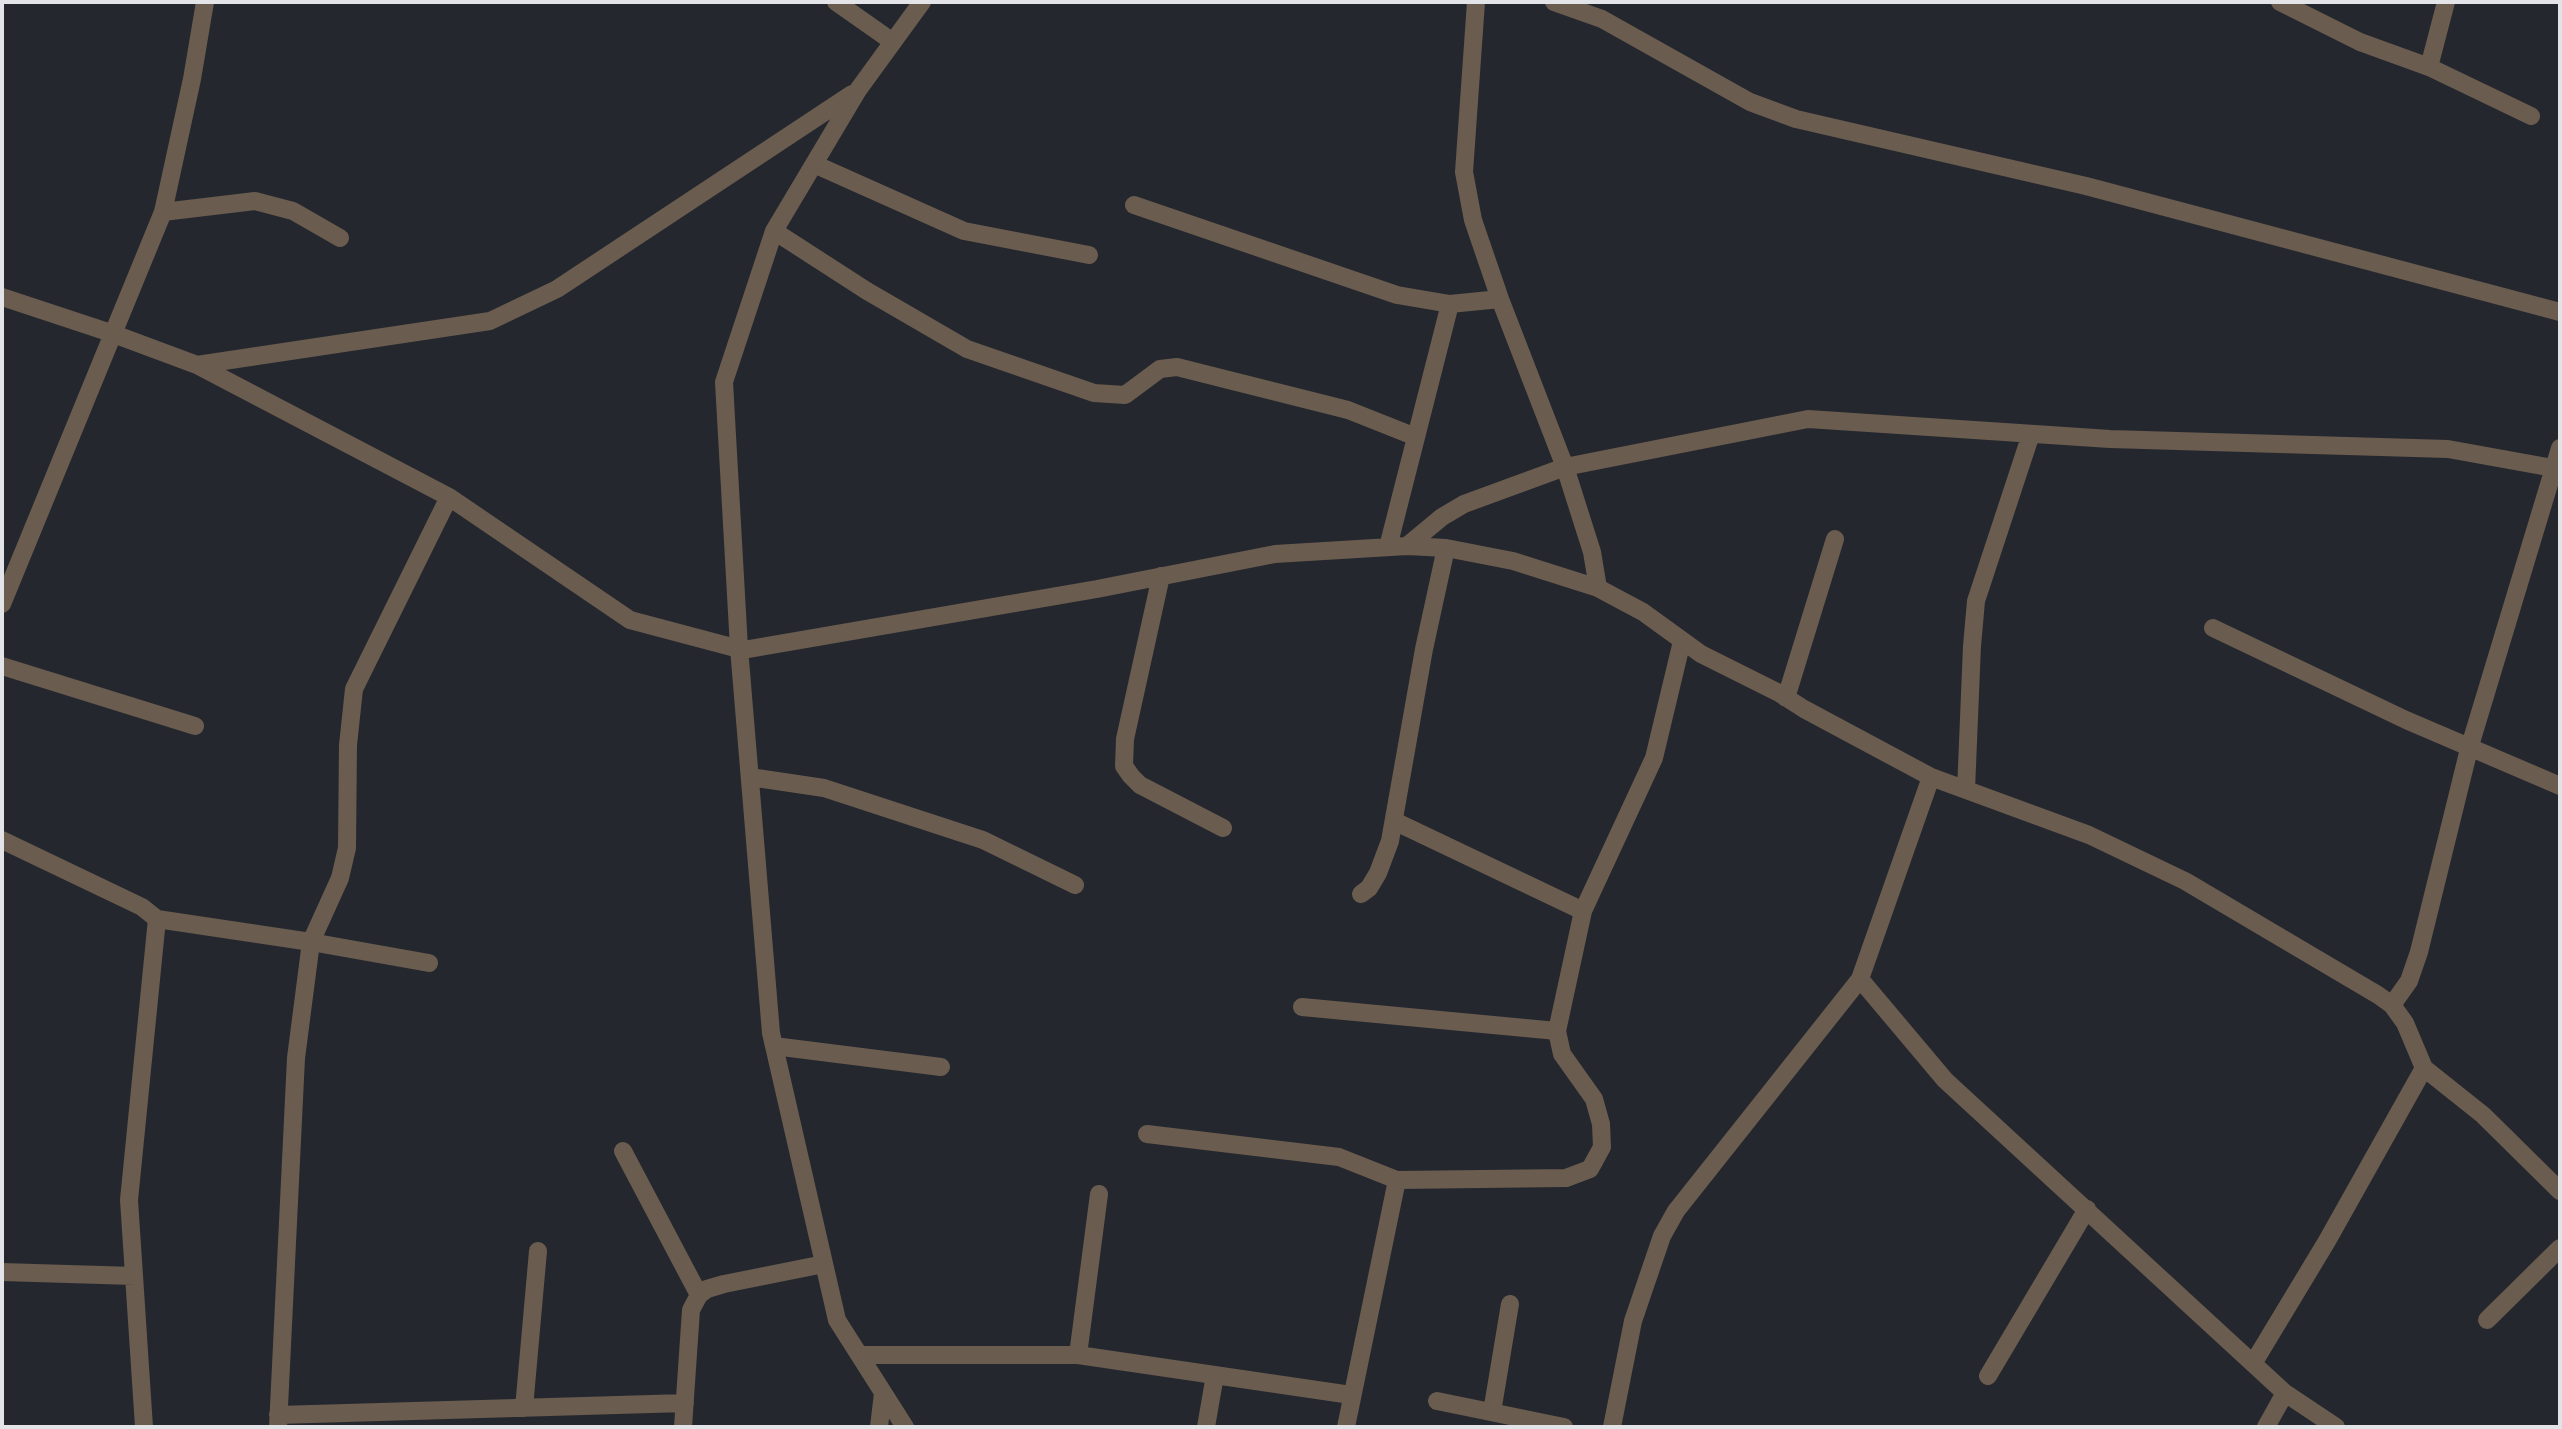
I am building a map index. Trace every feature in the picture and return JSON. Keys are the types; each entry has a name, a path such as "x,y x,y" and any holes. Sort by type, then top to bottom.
{"street":[{"path":"2,604 107,349 111,333 163,212 192,79 205,2"},
{"path":"836,2 893,42"},
{"path":"905,1427 837,1320 774,1046 739,648 723,383 774,231 858,90 922,2"},
{"path":"1476,2 1464,172 1473,220 1500,299 1565,467 1592,552 1598,588"},
{"path":"1554,2 1602,19 1750,102 1796,119 2086,186 2560,312"},
{"path":"2280,2 2360,42 2429,67 2531,116"},
{"path":"2429,67 2446,2"},
{"path":"197,365 489,321 557,289 858,90"},
{"path":"814,164 964,231 1089,255"},
{"path":"163,212 255,201 293,211 340,237"},
{"path":"1135,205 1397,295 1450,304 1500,299"},
{"path":"774,231 867,291 967,349 1094,393 1125,395 1160,369 1177,367 1348,410 1416,437"},
{"path":"2,297 197,365 449,497 630,620 743,650 1275,554 1407,546 1446,548 1513,561 1598,588 1643,612 1701,654 1931,777 2088,835 2185,881 2367,988 2392,1005 2405,1023 2424,1068 2483,1115 2560,1191"},
{"path":"1388,547 1450,304"},
{"path":"1407,546 1442,517 1464,504 1565,467 1808,419 2110,439 2448,449 2553,468"},
{"path":"1966,790 1976,601 2031,434"},
{"path":"2392,1005 2409,981 2419,952 2469,749 2560,448"},
{"path":"449,497 354,690 348,745 347,848 341,878 311,942 296,1058 278,1421 524,1408 685,1403"},
{"path":"1786,698 1835,539"},
{"path":"1361,894 1369,888 1378,873 1390,841 1424,649 1446,548"},
{"path":"1161,576 1125,739 1124,765 1140,785 1223,828"},
{"path":"2213,628 2469,749 2560,786"},
{"path":"1147,1134 1339,1157 1397,1180 1566,1178 1590,1169 1602,1147 1601,1124 1594,1100 1562,1054 1557,1031 1583,911 1654,758 1682,641"},
{"path":"2,666 195,726"},
{"path":"750,777 824,788 984,840 1075,885"},
{"path":"1612,1427 1633,1321 1662,1236 1676,1212 1860,979 1931,777"},
{"path":"1394,821 1583,911"},
{"path":"2,840 142,907 157,919 429,963"},
{"path":"144,1427 129,1200 157,919"},
{"path":"1860,979 1945,1080 2285,1393 2336,1427"},
{"path":"1302,1007 1557,1031"},
{"path":"774,1046 941,1067"},
{"path":"2254,1362 2327,1241 2424,1068"},
{"path":"622,1151 699,1295"},
{"path":"1346,1427 1397,1180"},
{"path":"1078,1355 1099,1194"},
{"path":"1988,1376 2087,1209"},
{"path":"2487,1320 2560,1248"},
{"path":"524,1408 538,1251"},
{"path":"683,1427 691,1310 699,1295 707,1289 724,1284 824,1264"},
{"path":"2,1272 134,1276"},
{"path":"1492,1412 1510,1304"},
{"path":"859,1354 1078,1355 1351,1395"},
{"path":"1206,1427 1215,1375"},
{"path":"879,1427 884,1393"},
{"path":"2266,1427 2285,1393"},
{"path":"1437,1401 1564,1427"}]}
